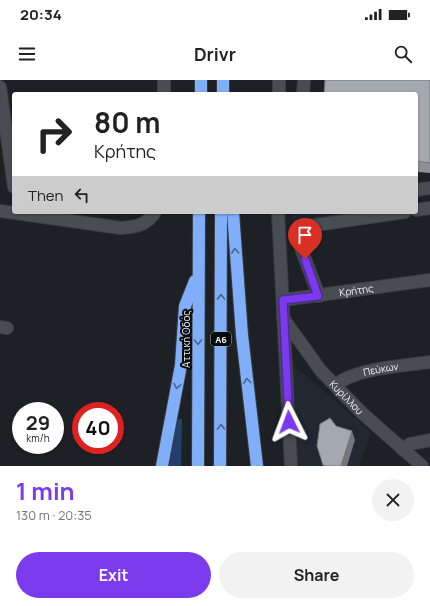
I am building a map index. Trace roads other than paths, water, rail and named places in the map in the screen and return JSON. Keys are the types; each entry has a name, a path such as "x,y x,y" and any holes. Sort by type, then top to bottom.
{"highway":[{"path":"201,80 201,92"},
{"path":"223,80 223,92"},
{"name":"Αττική Οδός","path":"198,466 199,214"},
{"name":"Α6","path":"220,466 221,214"},
{"path":"234,214 242,335 257,466"},
{"path":"162,466 181,365 185,306 198,275"}],"street":[{"path":"164,80 164,92"},
{"path":"279,80 279,92"},
{"path":"303,92 304,80"},
{"path":"0,87 12,173"},
{"path":"418,190 430,188"},
{"path":"418,210 430,208"},
{"path":"0,211 12,212"},
{"path":"25,214 121,228 139,226 151,218 154,214"},
{"path":"278,214 291,466"},
{"path":"318,296 296,235 297,229 391,214"},
{"name":"Κρήτης","path":"283,300 430,280"},
{"name":"Κυρίλλου","path":"283,318 321,371 334,385 422,466"},
{"name":"Πεύκων","path":"334,385 343,378 369,371 430,362"},
{"path":"402,449 410,444 430,440"}]}
